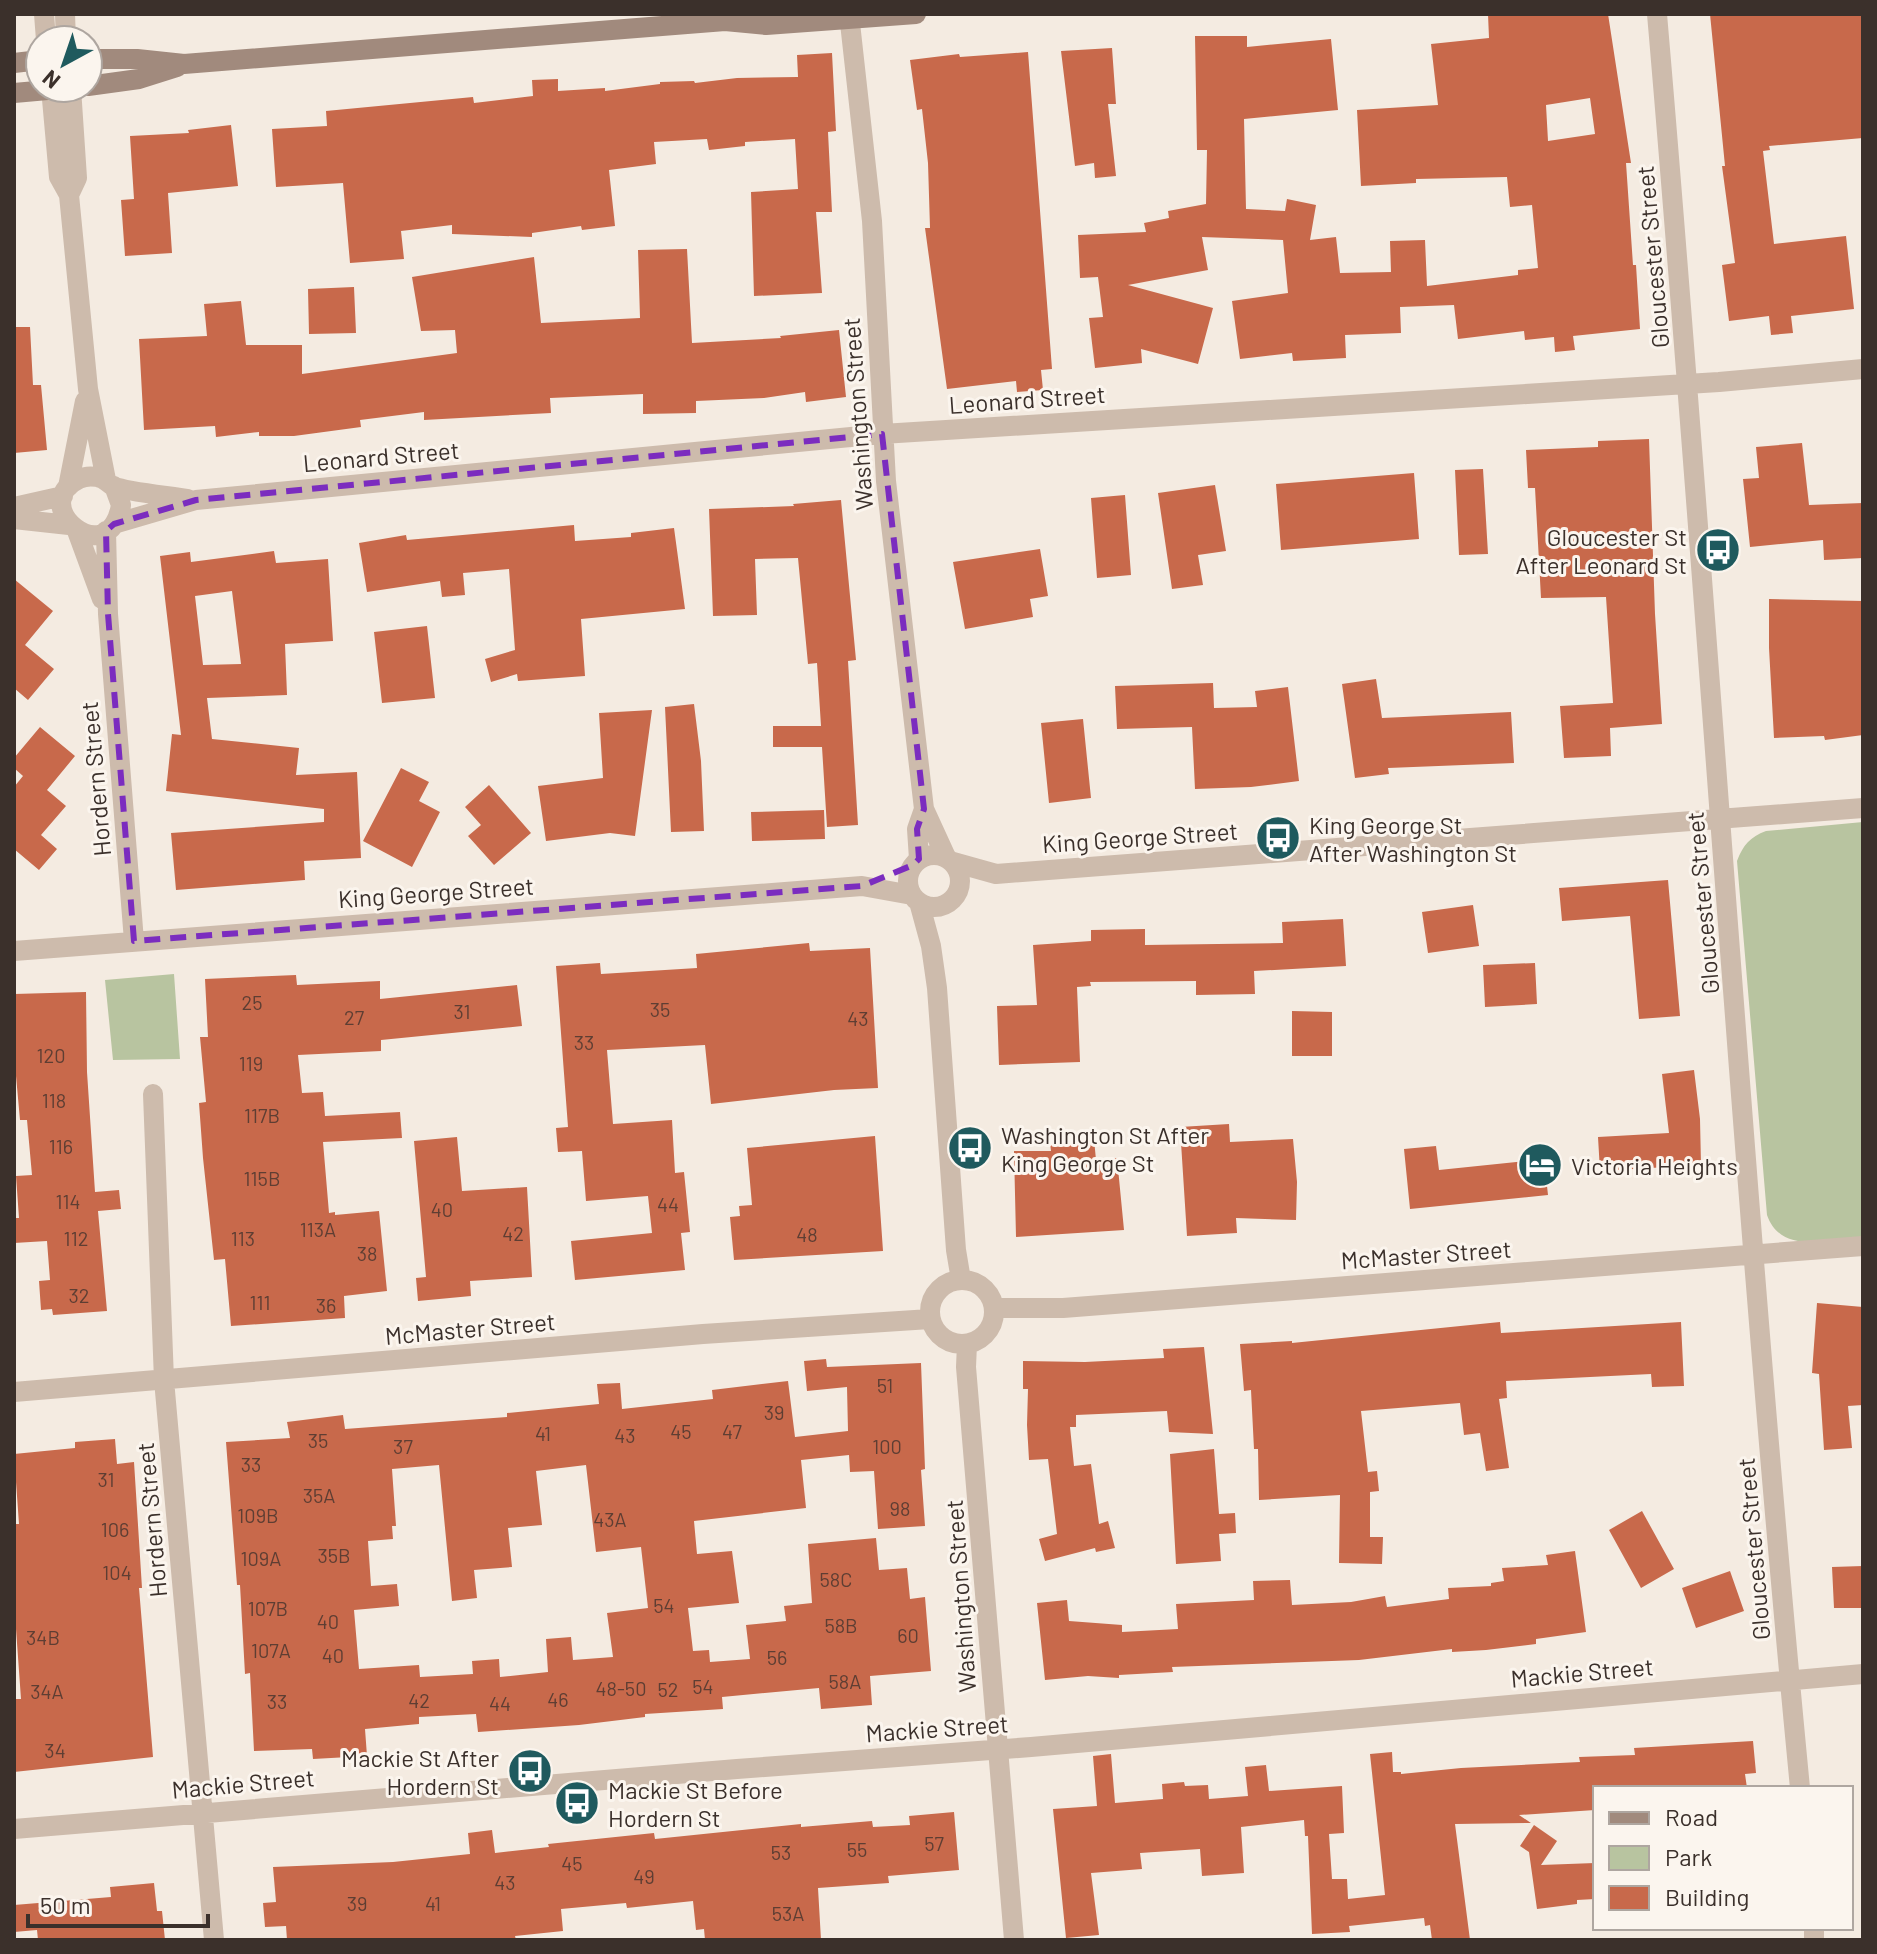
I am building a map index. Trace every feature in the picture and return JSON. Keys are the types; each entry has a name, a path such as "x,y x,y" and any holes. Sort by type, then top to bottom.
{"main road":[{"path":"104,59 184,64 732,18 766,25 916,14"},
{"path":"104,84 139,79 184,64"}],"street":[{"name":"Gloucester Street","path":"1657,14 1800,1786"},
{"name":"Washington Street","path":"849,17 872,221 882,434 924,809 949,860"},
{"path":"14,519 73,528 86,535 110,528 121,505 110,483 88,389 69,195 59,177 61,104"},
{"name":"Leonard Street","path":"110,528 196,500 882,434 1863,369"},
{"path":"73,528 63,516 88,389"},
{"path":"14,507 66,491 86,477 110,483"},
{"name":"Leonard Street","path":"110,483 196,500"},
{"name":"Hordern Street","path":"73,528 108,614"},
{"name":"Hordern Street","path":"110,528 108,614 134,941"},
{"name":"King George Street","path":"949,860 996,874 1863,808"},
{"name":"Washington Street","path":"916,862 917,829 924,809"},
{"path":"931,946 937,925 954,897 960,876 949,860 937,854 916,862 908,880 931,946 937,988 956,1250 961,1280"},
{"name":"King George Street","path":"862,886 916,862"},
{"name":"King George Street","path":"954,897 996,874"},
{"name":"King George Street","path":"14,951 862,886 915,898"},
{"path":"915,898 934,907 954,897"},
{"name":"Hordern Street","path":"153,1094 164,1380 214,1940"},
{"name":"McMaster Street","path":"994,1308 1063,1308 1863,1246"},
{"path":"961,1280 979,1285 991,1299 994,1308 988,1331 967,1344 944,1339 930,1319 934,1296 946,1284 961,1280"},
{"name":"McMaster Street","path":"14,1392 703,1334 930,1319"},
{"name":"Washington Street","path":"967,1344 966,1367 1014,1940"},
{"name":"Mackie Street","path":"14,1829 998,1750 1863,1674"}],"highlighted area":[{"path":"882,434 924,809 917,829 919,859 913,865 862,886 134,941 108,614 106,531 114,524 196,500"}],"green space":[{"path":"1863,822 1863,1237 1808,1242 1783,1236 1767,1215 1737,861 1748,842 1766,831"},
{"path":"174,974 180,1059 113,1060 105,980"}],"building":[{"path":"1488,14 1608,14 1631,163 1626,163 1640,329 1573,336 1575,350 1555,352 1554,337 1525,340 1524,331 1458,339 1454,305 1400,307 1401,333 1345,335 1346,358 1293,361 1292,353 1240,359 1232,301 1288,293 1283,240 1202,237 1208,270 1128,285 1213,308 1198,364 1141,349 1142,363 1095,368 1089,318 1103,317 1098,277 1080,278 1078,235 1146,232 1144,223 1169,218 1168,211 1206,204 1207,150 1197,150 1195,36 1247,36 1247,47 1331,39 1338,110 1244,119 1246,209 1285,211 1287,199 1316,205 1310,240 1336,237 1340,273 1391,272 1390,241 1425,240 1427,286 1518,275 1518,270 1538,268 1532,205 1510,207 1507,177 1416,179 1416,183 1361,186 1357,110 1438,105 1431,44 1489,38","holes":["1590,98 1595,134 1548,141 1546,105"]},
{"path":"1710,14 1863,14 1863,138 1769,146 1770,150 1763,151 1774,244 1846,236 1854,309 1791,316 1793,333 1771,335 1769,316 1729,321 1722,265 1735,263 1722,166 1725,166"},
{"path":"1112,48 1116,104 1108,104 1116,176 1095,178 1094,163 1075,166 1061,51"},
{"path":"1028,52 1052,369 1041,370 1043,390 1017,392 1016,381 947,389 925,228 930,228 922,109 917,110 910,60 959,54 960,57"},
{"path":"832,53 836,131 828,132 832,212 816,212 822,293 754,296 751,192 798,189 795,139 745,142 745,146 709,150 707,139 654,142 656,164 609,170 615,226 582,230 581,226 532,233 532,237 452,234 452,225 401,231 404,259 350,263 343,183 276,187 272,129 327,126 326,111 473,97 474,103 533,96 532,80 558,79 558,91 605,88 605,91 660,82 798,77 797,55"},
{"path":"231,125 238,186 168,193 172,253 125,256 121,200 134,199 130,136 189,133 188,130"},
{"path":"687,249 692,343 781,338 839,330 846,397 806,402 805,392 764,398 696,401 696,413 643,414 643,394 550,398 551,413 424,420 424,412 360,420 361,427 294,436 259,436 259,432 216,437 215,426 144,430 139,339 207,336 204,304 241,301 246,345 302,345 302,374 457,353 455,330 421,331 412,277 534,257 541,323 640,318 638,250"},
{"path":"354,287 356,333 309,334 308,289"},
{"path":"14,327 30,327 33,385 41,385 47,450 14,453"},
{"path":"1649,439 1662,724 1610,728 1611,756 1564,758 1560,706 1613,703 1606,597 1541,598 1535,488 1528,488 1526,450 1598,447 1598,441"},
{"path":"1802,443 1809,505 1863,503 1863,558 1824,560 1823,540 1750,547 1743,479 1759,478 1756,447"},
{"path":"1483,469 1488,554 1459,555 1455,470"},
{"path":"1414,473 1419,539 1281,550 1276,484"},
{"path":"1215,485 1226,551 1198,555 1203,585 1172,589 1158,493"},
{"path":"1125,495 1131,575 1097,578 1091,498"},
{"path":"841,500 856,660 848,661 858,825 827,827 822,747 773,747 773,726 821,726 817,663 808,664 798,558 755,559 757,615 713,616 709,509 794,506"},
{"path":"574,525 575,541 631,537 631,533 674,528 685,609 581,619 585,676 518,681 517,674 491,682 485,659 515,650 509,569 463,573 465,595 442,597 440,581 367,592 359,543 406,535 407,540"},
{"path":"1040,549 1048,596 1030,599 1033,617 965,629 953,562"},
{"path":"274,551 276,563 328,559 333,641 285,644 287,695 207,698 212,739 299,748 296,775 357,772 361,858 304,861 305,880 176,890 171,833 324,822 324,809 166,791 172,734 181,735 160,556 190,552 191,562","holes":["232,591 241,664 203,665 195,596"]},
{"path":"14,579 53,611 25,645 54,669 28,700 14,688"},
{"path":"1769,599 1863,601 1863,735 1825,740 1824,736 1774,738"},
{"path":"427,626 435,698 382,703 374,632"},
{"path":"1376,679 1382,718 1511,712 1514,763 1388,768 1389,774 1355,778 1342,684"},
{"path":"1213,683 1214,708 1257,707 1255,691 1288,687 1299,781 1195,789 1192,727 1117,729 1115,686"},
{"path":"694,704 701,761 704,831 671,832 665,707"},
{"path":"652,710 635,836 610,833 546,841 538,786 603,778 599,713"},
{"path":"1083,719 1091,798 1049,803 1041,723"},
{"path":"40,727 75,756 47,790 66,806 41,835 57,849 39,870 14,849 14,787 23,776 14,768 14,758"},
{"path":"401,768 429,782 419,801 440,812 412,867 363,841"},
{"path":"489,785 531,833 494,865 468,836 481,825 465,807"},
{"path":"824,810 825,839 752,841 751,812"},
{"path":"1668,880 1680,1016 1639,1019 1630,916 1562,921 1559,888"},
{"path":"1473,905 1479,946 1428,953 1422,912"},
{"path":"1343,919 1346,966 1254,971 1255,994 1196,995 1196,981 1090,982 1091,986 1077,987 1080,1062 999,1065 997,1006 1037,1005 1033,945 1091,941 1091,930 1145,929 1145,945 1283,943 1282,922"},
{"path":"809,943 810,951 870,948 878,1088 711,1104 705,1045 607,1050 613,1124 672,1120 675,1173 684,1172 690,1232 681,1233 685,1270 575,1280 571,1241 652,1233 648,1196 586,1201 582,1151 558,1152 556,1128 568,1127 556,966 600,963 601,974 697,968 696,954"},
{"path":"1535,963 1537,1004 1485,1007 1483,965"},
{"path":"296,975 297,985 380,981 380,999 517,985 522,1026 381,1040 381,1051 298,1055 302,1093 323,1092 325,1116 400,1112 402,1138 323,1142 329,1213 379,1211 387,1291 344,1296 345,1318 231,1326 225,1259 214,1260 203,1158 199,1103 206,1102 200,1037 208,1037 205,979"},
{"path":"86,992 87,1072 95,1192 119,1190 121,1209 98,1211 107,1311 53,1315 52,1309 41,1310 39,1281 50,1280 47,1241 14,1243 14,1218 19,1218 16,1176 32,1175 27,1120 20,1120 14,1076 14,994"},
{"path":"1292,1011 1332,1012 1332,1056 1292,1056"},
{"path":"1694,1070 1701,1165 1600,1171 1598,1137 1669,1133 1662,1074"},
{"path":"1229,1124 1230,1142 1293,1139 1297,1182 1296,1220 1236,1218 1237,1233 1187,1236 1180,1127"},
{"path":"875,1136 883,1251 734,1260 730,1217 740,1216 739,1206 752,1205 747,1148"},
{"path":"457,1137 462,1191 527,1187 532,1277 470,1281 471,1296 418,1301 416,1278 426,1277 414,1141"},
{"path":"1094,1139 1096,1160 1117,1158 1124,1230 1016,1237 1014,1151 1051,1151 1050,1143"},
{"path":"1436,1146 1439,1170 1544,1159 1548,1195 1410,1209 1404,1149"},
{"path":"1817,1303 1863,1307 1863,1405 1848,1406 1852,1448 1824,1450 1819,1374 1812,1373"},
{"path":"1500,1322 1501,1333 1681,1322 1684,1386 1652,1387 1651,1374 1506,1381 1507,1398 1499,1399 1509,1468 1486,1471 1480,1433 1464,1435 1460,1403 1361,1411 1368,1472 1377,1471 1379,1491 1370,1492 1370,1537 1383,1537 1382,1564 1339,1563 1340,1495 1259,1500 1258,1449 1254,1449 1251,1390 1244,1391 1240,1344 1292,1343"},
{"path":"1204,1347 1213,1434 1169,1432 1167,1411 1076,1415 1076,1427 1070,1427 1074,1466 1091,1464 1099,1524 1108,1521 1115,1548 1096,1552 1095,1548 1045,1561 1039,1539 1057,1534 1048,1459 1029,1460 1028,1389 1023,1389 1023,1361 1164,1358 1163,1349"},
{"path":"826,1359 827,1367 921,1363 925,1469 921,1470 925,1526 878,1529 874,1471 850,1472 849,1455 801,1460 806,1508 694,1521 697,1554 732,1551 739,1603 688,1608 693,1651 709,1650 710,1662 750,1659 746,1625 786,1621 784,1606 812,1603 808,1544 876,1538 879,1570 907,1568 910,1599 925,1597 931,1671 870,1676 872,1705 821,1709 819,1688 722,1697 723,1709 645,1714 645,1717 579,1725 478,1732 476,1714 419,1717 419,1724 365,1729 367,1756 313,1759 312,1749 254,1751 250,1673 245,1674 226,1442 290,1438 287,1422 343,1415 345,1429 507,1417 507,1413 599,1404 597,1384 620,1383 622,1409 713,1399 712,1390 788,1381 795,1437 848,1431 847,1387 807,1391 804,1361","holes":["439,1465 452,1601 477,1598 474,1570 512,1567 508,1528 542,1525 536,1471 586,1465 596,1552 641,1547 648,1608 607,1613 613,1657 573,1660 571,1637 546,1639 548,1672 500,1677 499,1659 472,1661 473,1674 420,1677 419,1665 359,1669 354,1610 399,1606 397,1584 371,1586 368,1541 393,1539 392,1526 396,1526 392,1469"]},
{"path":"115,1439 117,1464 134,1462 142,1588 139,1588 153,1757 14,1772 14,1699 21,1699 14,1601 14,1524 19,1524 14,1454 75,1448 75,1442"},
{"path":"1214,1449 1219,1514 1235,1513 1236,1533 1219,1534 1221,1561 1176,1564 1170,1454"},
{"path":"1642,1511 1674,1569 1641,1588 1609,1530"},
{"path":"1575,1551 1586,1632 1536,1639 1536,1644 1486,1650 1452,1652 1452,1649 1359,1660 1172,1667 1173,1672 1119,1675 1119,1678 1088,1676 1045,1680 1037,1603 1067,1600 1069,1621 1122,1625 1122,1632 1178,1629 1176,1604 1254,1600 1253,1581 1290,1580 1292,1605 1351,1602 1385,1596 1387,1607 1449,1599 1448,1588 1491,1586 1491,1583 1504,1581 1502,1568 1548,1565 1546,1555"},
{"path":"1863,1566 1863,1608 1834,1608 1832,1567"},
{"path":"1730,1571 1744,1611 1696,1628 1682,1588"},
{"path":"1753,1741 1756,1773 1745,1774 1747,1786 1593,1786 1593,1810 1519,1815 1531,1823 1455,1824 1470,1940 1432,1940 1430,1925 1425,1926 1424,1918 1349,1926 1350,1932 1312,1934 1308,1836 1305,1836 1304,1820 1241,1827 1244,1873 1202,1876 1200,1849 1140,1853 1142,1869 1091,1873 1099,1935 1066,1938 1053,1809 1097,1806 1093,1756 1111,1754 1115,1803 1163,1799 1162,1784 1184,1782 1185,1786 1208,1785 1209,1799 1248,1796 1245,1767 1266,1765 1269,1791 1342,1786 1344,1833 1329,1834 1332,1879 1347,1879 1348,1899 1385,1895 1370,1754 1392,1752 1393,1772 1401,1774 1580,1762 1579,1757 1635,1755 1634,1748"},
{"path":"954,1812 959,1870 888,1876 889,1883 818,1888 821,1940 705,1940 704,1929 696,1930 693,1901 627,1908 626,1903 561,1909 563,1931 515,1936 516,1940 287,1940 286,1926 265,1927 263,1903 276,1902 273,1867 393,1862 470,1854 468,1833 492,1830 495,1853 654,1833 655,1839 801,1824 801,1827 872,1821 873,1827 910,1825 909,1816"},
{"path":"1534,1825 1557,1841 1541,1865 1593,1863 1593,1899 1537,1909 1529,1852 1520,1846"},
{"path":"154,1883 157,1911 162,1911 165,1940 38,1940 37,1930 14,1932 14,1905 111,1897 110,1887"}],"place":[{"name":"Gloucester St After Leonard St","path":"1718,550"},
{"name":"King George St After Washington St","path":"1278,838"},
{"name":"Washington St After King George St","path":"970,1148"},
{"name":"Victoria Heights","path":"1540,1165"},
{"name":"Mackie St After Hordern St","path":"530,1771"},
{"name":"Mackie St Before Hordern St","path":"577,1803"}]}
